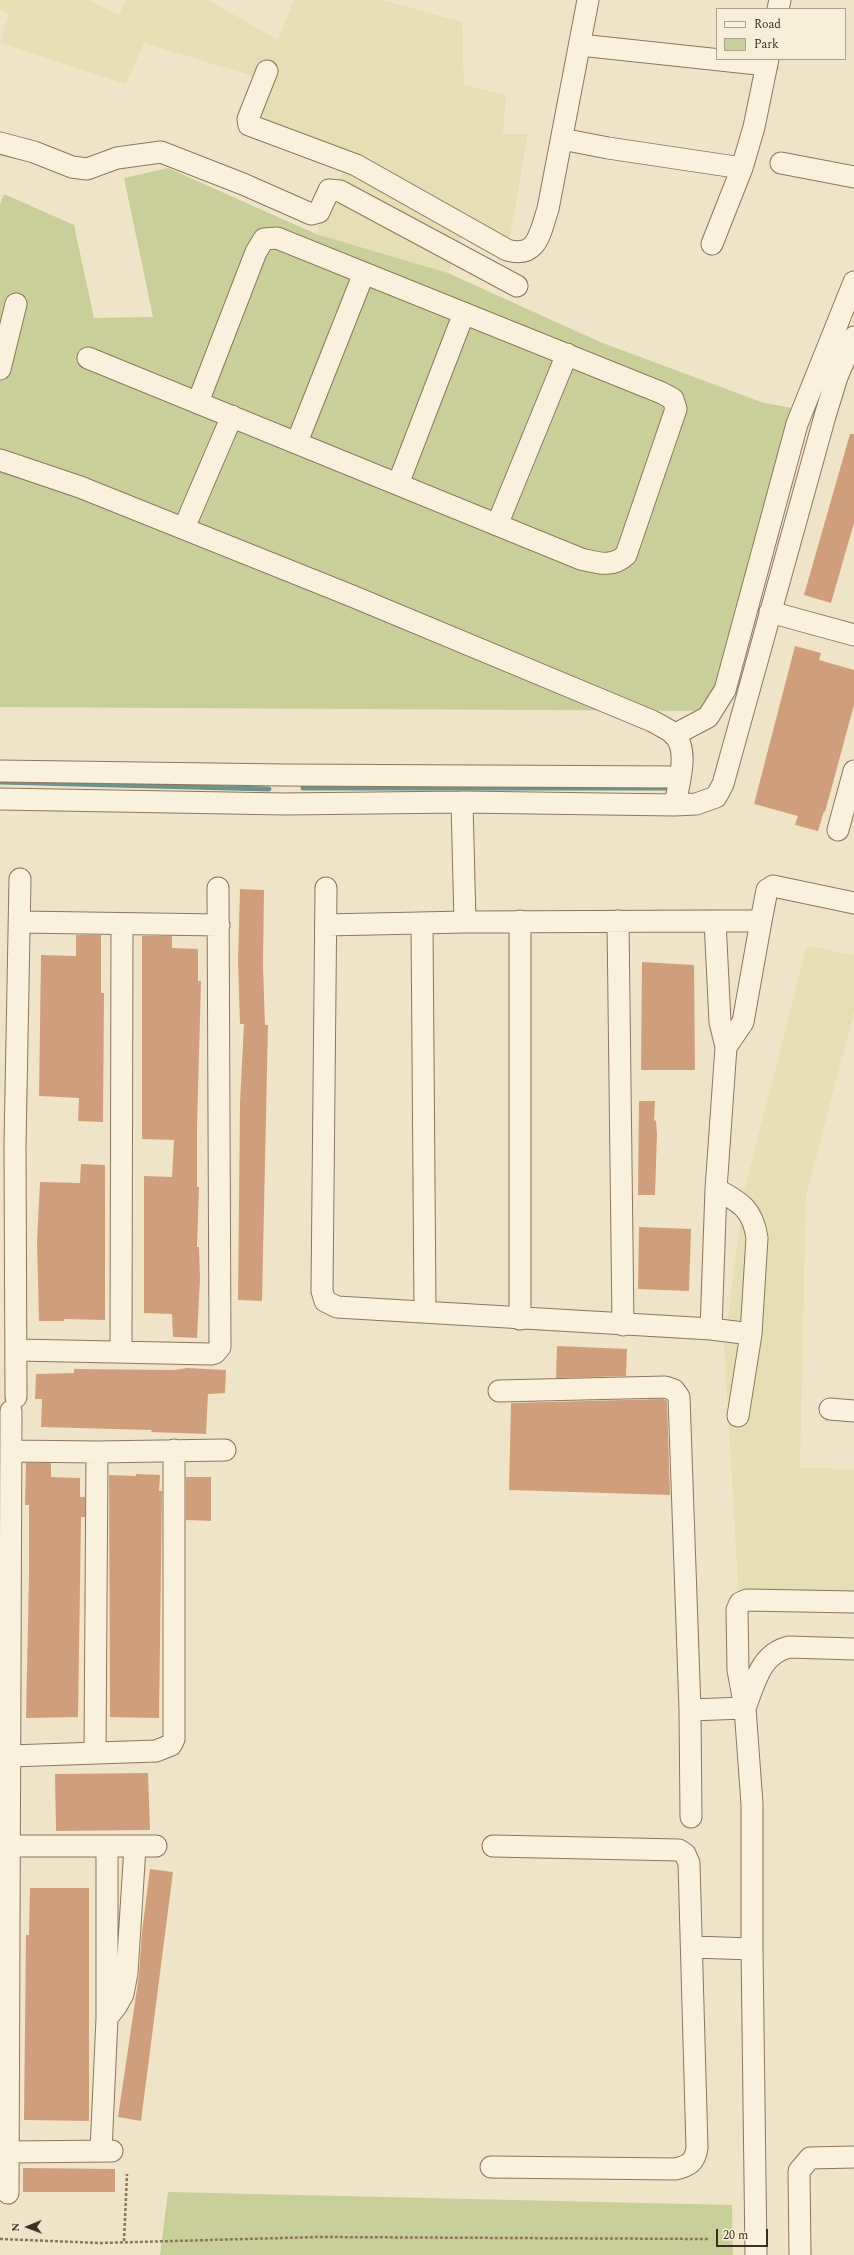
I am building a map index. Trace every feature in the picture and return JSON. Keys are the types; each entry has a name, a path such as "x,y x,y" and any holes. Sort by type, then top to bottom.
{"street":[{"path":"266,71 248,119 249,125 356,165 507,250 519,253 528,251 536,242 548,209 588,0"},
{"path":"580,45 716,57"},
{"path":"712,244 742,168 754,127 768,62 746,60"},
{"path":"562,139 608,148 742,168"},
{"path":"0,143 34,152 72,167 87,169 117,158 161,152 243,184 311,214 319,212 342,161"},
{"path":"781,163 854,177"},
{"path":"328,190 340,191 517,286"},
{"path":"88,358 581,559 603,564 618,562 626,555 676,409 673,399 662,393 277,238 264,239 256,252 198,402"},
{"path":"297,442 364,273"},
{"path":"674,735 708,717 725,690 797,424 854,282"},
{"path":"0,369 16,304"},
{"path":"398,484 464,313"},
{"path":"0,771 462,802 696,804 716,798 723,784 829,402 854,337"},
{"path":"497,525 566,354"},
{"path":"808,395 829,402"},
{"path":"184,528 232,416"},
{"path":"0,460 80,487 184,528 652,721 674,735 681,748 682,762 675,804"},
{"path":"770,612 854,635"},
{"path":"838,830 854,771"},
{"path":"0,799 679,777"},
{"path":"462,802 465,922"},
{"path":"8,2193 10,1846 5,1801 10,1756 12,1451 17,1350 8,1145 20,922 20,879"},
{"path":"726,1047 742,1022 767,890 773,886 854,903"},
{"path":"17,1350 211,1354 215,1353 220,1347 218,888"},
{"path":"326,888 322,1291 325,1300 336,1307 425,1310 520,1319 711,1329 751,1334"},
{"path":"520,921 520,1319"},
{"path":"326,925 520,921 760,921"},
{"path":"711,1329 716,1189 726,1047 720,1022 715,921"},
{"path":"20,922 219,925"},
{"path":"618,922 623,1325"},
{"path":"121,1352 122,924"},
{"path":"422,924 425,1310"},
{"path":"716,1189 739,1202 749,1213 755,1226 757,1238 751,1334 738,1416"},
{"path":"500,1391 665,1387 674,1390 679,1396 690,1710 691,1817"},
{"path":"830,1409 854,1410"},
{"path":"10,1756 156,1751 171,1745 174,1738 174,1450"},
{"path":"12,1451 97,1452 225,1450"},
{"path":"95,1753 97,1452"},
{"path":"756,2255 752,1949 752,1804 745,1708 738,1670 737,1610 740,1603 747,1600 854,1602"},
{"path":"745,1708 762,1666 769,1656 780,1649 789,1647 854,1649"},
{"path":"690,1710 745,1708"},
{"path":"10,1846 156,1846"},
{"path":"107,2018 123,1994 127,1973 135,1846"},
{"path":"492,2167 675,2169 691,2164 696,2157 697,2148 693,1947 689,1863 685,1854 679,1850 493,1846"},
{"path":"8,2152 107,2151 107,1847"},
{"path":"693,1947 752,1949"},
{"path":"800,2255 799,2171 810,2158 854,2157"}],"path":[{"path":"124,2241 127,2174"},
{"path":"0,2239 74,2242 319,2237 708,2239"}],"shaded area":[{"path":"0,0 88,0 119,15 126,0 208,0 278,40 294,0 382,0 462,22 464,85 506,95 503,134 528,134 509,242 467,221 448,273 316,234 345,166 242,127 259,78 144,43 126,84 0,43 9,13 0,10"},
{"path":"807,946 854,955 854,1012 806,1196 800,1468 854,1469 854,1608 739,1599 724,1348 744,1191"}],"green space":[{"path":"168,168 316,234 448,273 600,342 764,403 793,408 709,711 0,707 0,205 4,194 74,225 94,318 153,317 124,178"},
{"path":"168,2192 732,2205 733,2255 160,2255"}],"building":[{"path":"850,434 854,434 854,523 831,603 804,595"},
{"path":"795,646 821,653 819,660 854,670 854,705 825,812 824,811 818,831 795,825 798,816 754,804"},
{"path":"240,889 264,890 263,965 265,1025 268,1025 262,1301 238,1300 240,1103 244,1024 240,1024 238,961"},
{"path":"76,935 101,935 101,993 104,993 103,1122 78,1121 79,1098 39,1096 41,955 76,956"},
{"path":"142,936 172,936 172,948 198,949 198,981 201,981 197,1127 197,1187 199,1187 197,1247 199,1247 200,1279 197,1338 173,1337 172,1314 144,1313 144,1176 172,1177 174,1140 142,1139"},
{"path":"642,962 694,965 695,1070 641,1070"},
{"path":"639,1101 655,1101 654,1120 656,1121 657,1134 655,1195 638,1195"},
{"path":"81,1164 105,1165 105,1320 64,1319 64,1321 39,1321 37,1242 40,1182 80,1183"},
{"path":"639,1227 691,1229 689,1291 638,1289"},
{"path":"557,1346 627,1349 626,1376 556,1378"},
{"path":"187,1368 226,1370 225,1393 208,1394 206,1434 151,1432 152,1430 41,1427 42,1399 35,1399 36,1374 74,1373 74,1369 174,1370"},
{"path":"663,1399 667,1401 670,1495 509,1490 511,1403"},
{"path":"26,1463 51,1463 51,1477 80,1478 80,1497 85,1497 85,1517 81,1517 78,1717 26,1718 29,1505 25,1505"},
{"path":"136,1474 160,1475 159,1491 162,1491 159,1718 110,1717 109,1475 136,1476"},
{"path":"186,1477 211,1477 211,1521 186,1520"},
{"path":"148,1773 150,1830 56,1831 55,1774"},
{"path":"150,1869 173,1872 141,2121 118,2117 139,1975 142,1932"},
{"path":"30,1888 89,1888 89,2121 24,2120 26,1935 29,1935"},
{"path":"23,2168 115,2169 115,2192 23,2192"}],"waterway":[{"path":"0,782 269,789"},
{"path":"303,788 674,788"}]}
